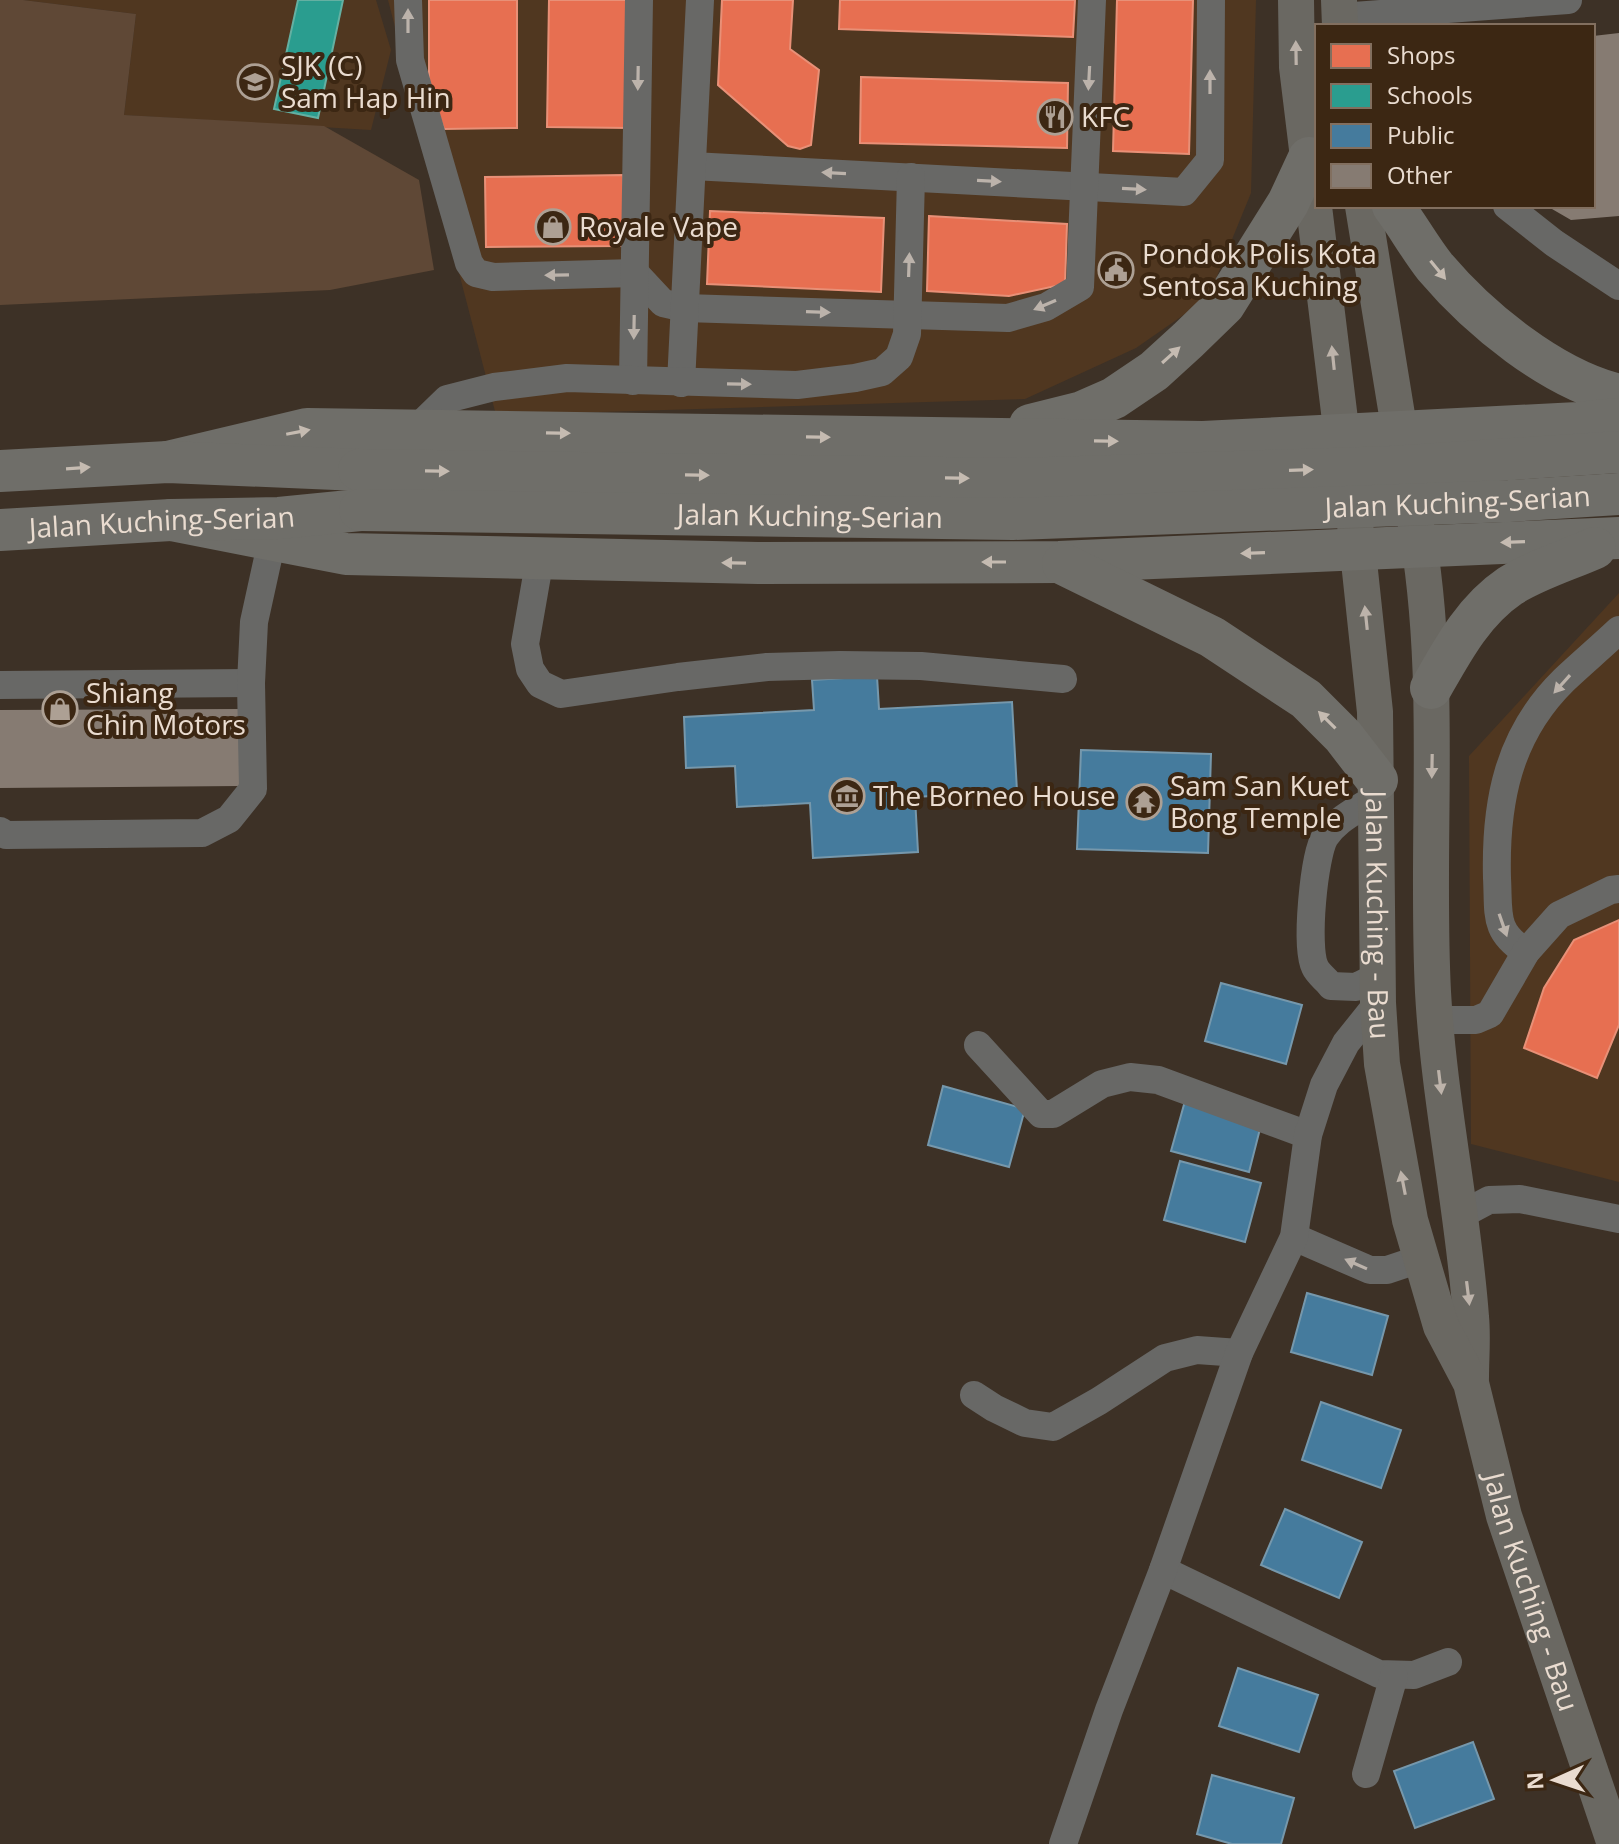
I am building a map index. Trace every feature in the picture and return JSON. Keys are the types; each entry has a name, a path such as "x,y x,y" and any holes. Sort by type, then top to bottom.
{"highway":[{"path":"974,439 1082,412 1114,398 1154,371 1224,305 1288,203 1309,158"},
{"path":"1394,208 1432,263 1460,295 1500,330 1550,364 1598,390 1619,395"},
{"path":"168,462 307,429 1203,442 1619,419"},
{"name":"Jalan Kuching-Serian","path":"0,530 171,520 279,518 360,490 1019,479 1391,467 1619,452"},
{"name":"Jalan Kuching-Serian","path":"0,471 168,462 360,490 1013,519 1509,501 1619,494"},
{"path":"171,520 346,554 758,563 1059,562 1618,538"},
{"path":"1431,688 1460,637 1510,586 1618,538"},
{"path":"1059,562 1212,637 1306,699 1343,736 1377,795"}],"main road":[{"name":"Jalan Kuching - Bau","path":"1296,0 1297,67 1341,435 1359,549 1375,712 1378,989 1385,1079 1402,1180 1420,1259 1441,1326 1471,1383 1504,1516 1607,1779 1615,1844"},
{"name":"Jalan Kuching - Bau","path":"1363,208 1420,546 1430,639 1430,878 1434,1020 1471,1318 1471,1383"}],"street":[{"path":"408,0 410,60 469,263 476,273 493,277 635,273 663,303 685,308 1008,318 1046,307 1080,287 1092,0"},
{"path":"633,381 639,0"},
{"path":"681,383 700,0"},
{"path":"692,166 1184,192 1210,160 1211,0"},
{"path":"1340,14 1422,13 1568,0"},
{"path":"414,431 447,399 494,387 567,378 797,385 882,372 899,357 907,334 911,177"},
{"path":"1510,208 1554,243 1619,286"},
{"path":"0,831 6,835 202,833 229,819 253,789 251,683 254,622 272,540"},
{"path":"540,558 525,644 530,669 540,684 561,694 767,667 921,666 1063,679"},
{"path":"1526,952 1511,942 1499,921 1497,869 1500,805 1512,755 1533,720 1562,682 1619,630"},
{"path":"0,685 251,683"},
{"path":"1063,1844 1239,1353 1294,1237 1308,1135 1330,1075 1378,989 1331,986 1315,967 1311,942 1316,861 1325,837 1342,818 1377,795"},
{"path":"1434,1020 1476,1020 1490,1014 1526,952 1559,915 1619,889"},
{"path":"978,1045 1041,1114 1053,1114 1102,1084 1130,1077 1158,1080 1308,1135"},
{"path":"1459,1216 1489,1200 1520,1199 1619,1219"},
{"path":"1294,1237 1370,1270 1387,1270 1420,1259"},
{"path":"974,1395 1025,1423 1053,1427 1165,1358 1197,1350 1239,1353"},
{"path":"1163,1570 1379,1674 1414,1675 1448,1662"},
{"path":"1366,1774 1394,1676"}],"shaded area":[{"path":"0,0 136,14 124,115 324,126 419,180 434,270 330,290 0,305"},
{"name":"SJK (C) Sam Hap Hin","path":"23,0 376,0 391,50 371,130 124,115 136,14"},
{"path":"388,0 1256,0 1251,193 1208,298 1136,348 1025,399 496,415"},
{"path":"1619,593 1619,1182 1471,1144 1469,756"}],"building: Shops":[{"path":"429,0 517,0 517,128 444,129 429,87"},
{"path":"549,0 631,0 629,128 547,127"},
{"path":"722,0 793,0 790,49 819,70 811,145 800,149 788,146 718,85"},
{"path":"840,0 1075,0 1073,37 839,29"},
{"path":"1117,0 1193,0 1189,154 1113,151"},
{"path":"861,77 1068,83 1067,148 860,143"},
{"path":"623,175 624,246 486,247 485,177"},
{"path":"710,211 884,218 881,292 707,284"},
{"path":"929,216 1067,224 1065,284 1009,296 927,291"},
{"path":"1619,920 1619,1025 1597,1078 1524,1048 1544,988 1574,940"}],"building: Schools":[{"path":"298,0 343,0 318,118 274,109"}],"building: Public":[{"path":"877,676 879,709 1012,702 1017,791 915,797 918,852 813,858 810,803 737,807 735,766 686,768 684,717 814,710 812,680"},
{"name":"Sam San Kuet Bong Temple","path":"1081,750 1211,754 1208,853 1077,849"},
{"path":"1221,983 1302,1005 1286,1064 1205,1041"},
{"path":"943,1086 1025,1109 1009,1167 928,1145"},
{"path":"1185,1101 1262,1121 1249,1172 1171,1151"},
{"path":"1180,1161 1261,1183 1245,1242 1164,1220"},
{"path":"1307,1293 1388,1316 1372,1375 1291,1352"},
{"path":"1321,1402 1401,1430 1381,1488 1302,1460"},
{"path":"1285,1509 1362,1542 1339,1598 1261,1565"},
{"path":"1238,1668 1318,1695 1299,1752 1219,1726"},
{"path":"1473,1742 1494,1799 1415,1828 1394,1771"},
{"path":"1212,1775 1294,1798 1281,1844 1232,1844 1197,1834"}],"building: Other":[{"path":"1619,33 1619,216 1571,220 1552,208 1595,208 1595,36"},
{"path":"240,709 240,786 0,788 0,710"}],"place":[{"name":"SJK (C) Sam Hap Hin","path":"255,82"},
{"name":"KFC","path":"1055,117"},
{"name":"Royale Vape","path":"553,227"},
{"name":"Pondok Polis Kota Sentosa Kuching","path":"1116,270"},
{"name":"Shiang Chin Motors","path":"60,709"},
{"name":"The Borneo House","path":"847,796"},
{"name":"Sam San Kuet Bong Temple","path":"1144,802"}]}
